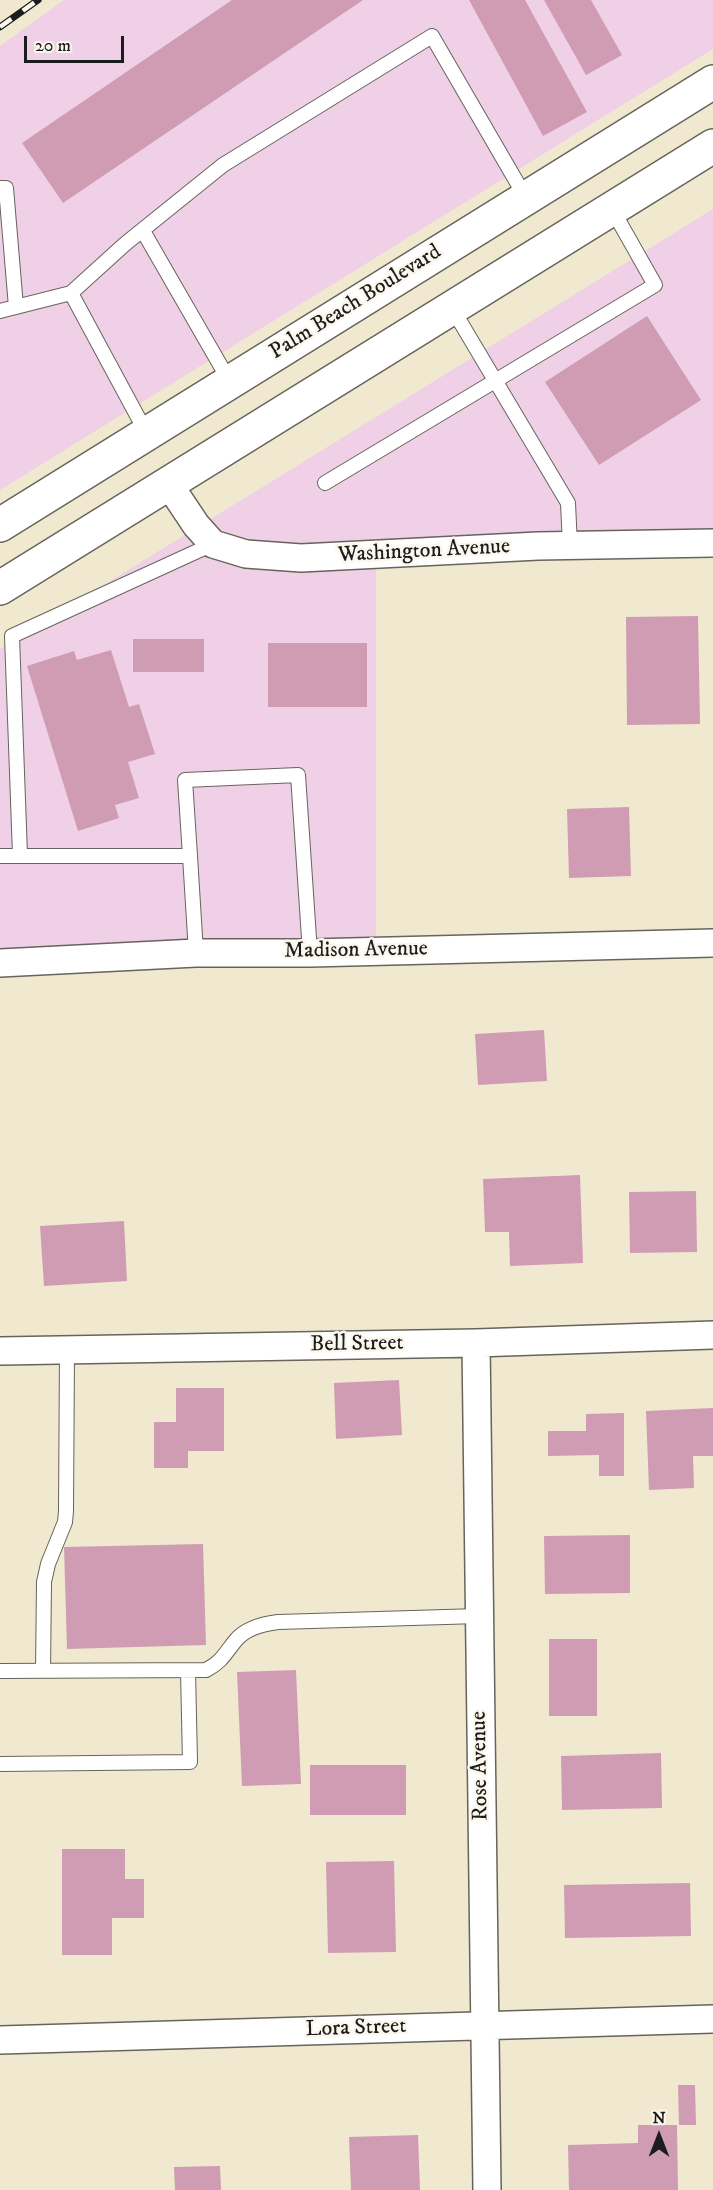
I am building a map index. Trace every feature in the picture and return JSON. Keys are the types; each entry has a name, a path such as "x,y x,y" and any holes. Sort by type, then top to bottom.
{"main road":[{"name":"Palm Beach Boulevard","path":"0,525 713,82"},
{"path":"0,588 713,146"}],"street":[{"path":"168,483 196,525 213,544"},
{"name":"Washington Avenue","path":"213,544 246,554 301,558 570,546 713,543"},
{"name":"Madison Avenue","path":"0,963 196,954 713,943"},
{"name":"Bell Street","path":"0,1351 476,1343 713,1335"},
{"name":"Rose Avenue","path":"476,1343 487,2190"},
{"name":"Lora Street","path":"0,2040 713,2019"}],"lane":[{"path":"0,311 71,293 223,165 432,36 526,198"},
{"path":"0,188 6,188 16,307"},
{"path":"325,483 655,285 612,209"},
{"path":"143,231 230,382"},
{"path":"71,293 147,434"},
{"path":"452,308 568,503 570,546"},
{"path":"20,855 12,636 213,544"},
{"path":"196,954 185,780 298,775 310,953"},
{"path":"0,856 190,856"},
{"path":"43,1671 44,1582 48,1564 65,1522 66,1511 67,1350"},
{"path":"0,1671 206,1670 224,1657 236,1639 261,1624 479,1616"},
{"path":"0,1764 190,1762 188,1671"}],"shaded area":[{"path":"64,0 713,0 713,49 0,490 0,46"},
{"path":"713,209 713,548 376,550 376,953 0,959 0,649"}],"building":[{"path":"232,0 363,0 63,203 22,143"},
{"path":"469,0 525,0 587,112 543,136"},
{"path":"544,0 591,0 622,55 586,75"},
{"path":"647,316 701,400 599,465 545,382"},
{"path":"698,616 700,724 627,725 626,617"},
{"path":"133,639 204,639 204,672 133,672"},
{"path":"268,643 367,643 367,707 268,707"},
{"path":"111,650 129,707 139,704 155,754 128,762 139,798 115,805 119,818 78,831 27,666 74,651 77,660"},
{"path":"629,807 631,876 569,878 567,809"},
{"path":"544,1030 547,1081 478,1085 475,1034"},
{"path":"580,1175 583,1263 510,1266 509,1232 485,1232 483,1179"},
{"path":"696,1191 697,1252 630,1253 629,1192"},
{"path":"124,1221 127,1281 44,1286 40,1226"},
{"path":"399,1380 402,1435 336,1439 334,1383"},
{"path":"176,1388 224,1388 224,1451 188,1451 188,1468 154,1468 154,1422 176,1422"},
{"path":"713,1408 713,1456 693,1456 694,1488 649,1490 646,1411"},
{"path":"624,1413 624,1476 599,1476 599,1455 548,1456 548,1431 586,1431 586,1414"},
{"path":"630,1535 630,1593 545,1594 544,1536"},
{"path":"203,1544 206,1645 67,1649 64,1547"},
{"path":"549,1639 597,1639 597,1716 549,1716"},
{"path":"296,1670 301,1784 242,1786 237,1672"},
{"path":"661,1753 662,1808 562,1810 561,1756"},
{"path":"310,1765 406,1765 406,1815 310,1815"},
{"path":"62,1849 125,1849 125,1879 144,1879 144,1918 112,1918 112,1955 62,1955"},
{"path":"394,1861 396,1952 328,1953 326,1862"},
{"path":"690,1883 691,1936 565,1938 564,1885"},
{"path":"678,2085 695,2085 696,2125 679,2125"},
{"path":"638,2125 677,2125 678,2190 569,2190 568,2145 638,2143"},
{"path":"418,2135 420,2190 351,2190 349,2137"},
{"path":"220,2166 221,2190 175,2190 174,2167"}],"railway":[{"path":"0,27 38,0"}]}
